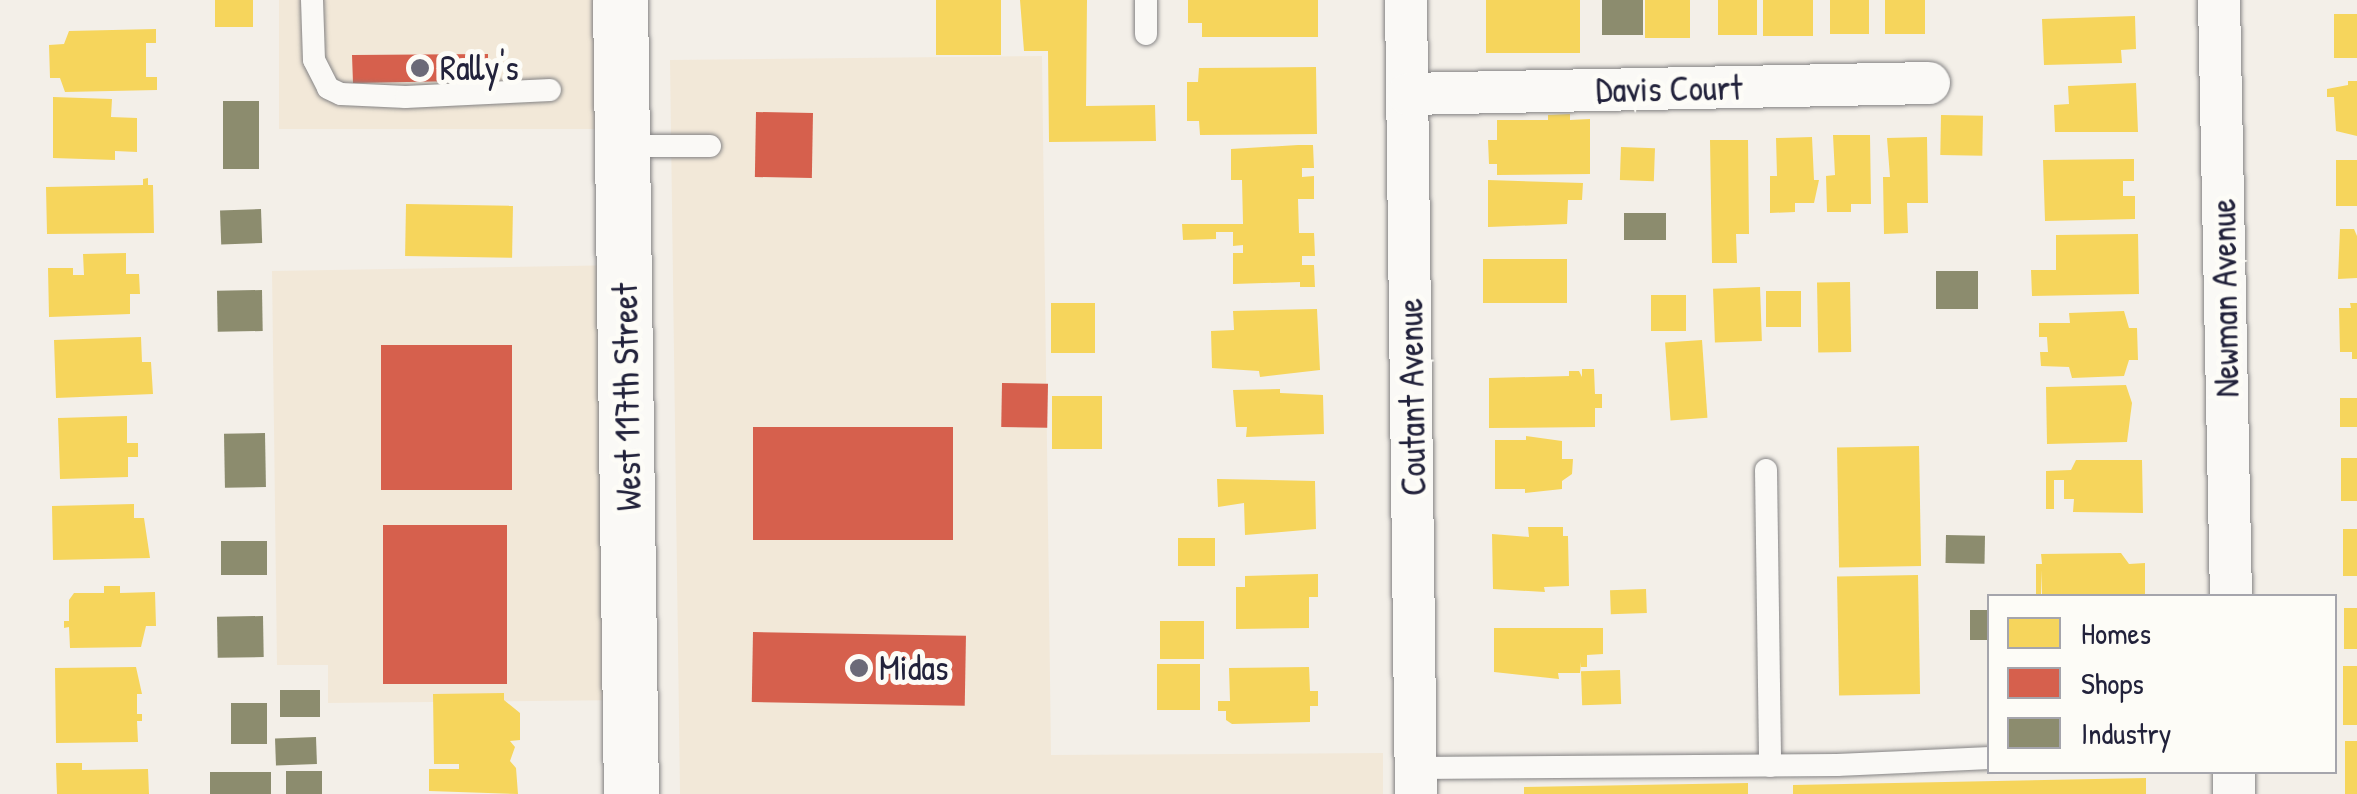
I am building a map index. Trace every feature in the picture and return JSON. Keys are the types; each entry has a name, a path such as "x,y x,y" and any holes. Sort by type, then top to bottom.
{"main road":[{"name":"West 117th Street","path":"620,0 631,794"}],"street":[{"name":"Coutant Avenue","path":"1406,0 1416,781"},
{"name":"Newman Avenue","path":"2219,0 2231,594"},
{"name":"Davis Court","path":"1408,94 1929,83"}],"lane":[{"path":"312,0 314,60 328,88 341,94 406,97 550,90"},
{"path":"1146,0 1146,34"},
{"path":"622,146 710,146"},
{"path":"1766,470 1770,766"},
{"path":"1416,781 1987,758"}],"shaded area":[{"path":"279,0 620,0 620,129 279,129"},
{"path":"1042,56 1051,755 1383,753 1383,794 680,794 670,60"},
{"path":"624,265 630,700 328,703 328,665 277,665 272,271"}],"building: Homes":[{"path":"215,0 253,0 253,27 215,27"},
{"path":"936,0 1001,0 1001,55 936,55"},
{"path":"1020,0 1087,0 1086,106 1155,105 1156,141 1049,142 1048,51 1024,51"},
{"path":"1188,0 1318,0 1318,37 1202,37 1202,23 1188,23"},
{"path":"1486,0 1580,0 1580,53 1486,53"},
{"path":"1645,0 1690,0 1690,38 1645,38"},
{"path":"1718,0 1757,0 1757,35 1718,35"},
{"path":"1763,0 1813,0 1813,36 1763,36"},
{"path":"1830,0 1869,0 1869,34 1830,34"},
{"path":"1885,0 1925,0 1925,34 1885,34"},
{"path":"2334,14 2357,14 2357,58 2334,58"},
{"path":"2135,16 2136,49 2121,50 2122,63 2044,65 2042,19"},
{"path":"156,29 156,43 146,43 146,77 157,77 157,90 65,92 60,78 50,78 49,45 64,44 69,31"},
{"path":"1316,67 1317,134 1200,135 1199,121 1187,121 1187,82 1198,82 1199,68"},
{"path":"2348,81 2357,81 2357,136 2336,131 2334,97 2327,97 2327,89 2348,85"},
{"path":"2136,83 2138,132 2055,132 2054,105 2069,104 2068,86"},
{"path":"53,97 112,99 111,117 137,118 137,152 115,151 115,160 53,158"},
{"path":"1570,114 1570,120 1590,119 1590,174 1497,175 1497,164 1489,164 1488,140 1497,140 1497,120 1548,120 1548,115"},
{"path":"1941,115 1983,116 1982,156 1940,155"},
{"path":"1833,135 1870,135 1871,204 1851,204 1851,212 1827,212 1826,176 1835,175"},
{"path":"1812,137 1814,180 1819,180 1814,203 1795,203 1795,212 1770,213 1770,176 1777,176 1776,138"},
{"path":"1927,137 1928,203 1907,203 1908,233 1884,234 1883,177 1890,177 1887,138"},
{"path":"1710,140 1748,140 1749,234 1736,234 1737,263 1712,263"},
{"path":"1313,145 1314,168 1302,168 1302,177 1314,176 1314,199 1298,199 1299,233 1314,233 1315,256 1302,256 1302,265 1314,265 1315,287 1300,287 1300,282 1233,284 1233,253 1243,253 1243,245 1233,246 1233,232 1216,232 1216,239 1183,240 1182,224 1243,224 1242,180 1231,180 1231,149"},
{"path":"1621,147 1655,148 1654,181 1620,180"},
{"path":"2134,159 2134,181 2123,181 2123,196 2135,196 2135,219 2045,221 2043,160"},
{"path":"2336,160 2357,160 2357,206 2336,206"},
{"path":"148,178 148,185 153,185 154,233 47,234 46,187 143,185 143,179"},
{"path":"1488,180 1583,183 1582,200 1568,200 1567,224 1488,227"},
{"path":"406,204 513,206 512,258 405,256"},
{"path":"2340,229 2354,229 2357,236 2357,278 2338,279"},
{"path":"2138,234 2139,294 2032,296 2031,270 2056,270 2056,235"},
{"path":"126,253 126,274 139,274 140,294 130,294 130,314 49,317 48,268 73,268 73,275 84,275 83,254"},
{"path":"1483,259 1567,259 1567,303 1483,303"},
{"path":"1850,282 1851,352 1818,353 1817,283"},
{"path":"1760,287 1762,341 1715,343 1713,289"},
{"path":"1766,291 1801,291 1801,327 1766,327"},
{"path":"1651,295 1686,295 1686,331 1651,331"},
{"path":"1051,303 1095,303 1095,353 1051,353"},
{"path":"2350,303 2357,303 2357,359 2352,359 2352,352 2340,352 2339,308 2351,308"},
{"path":"1317,309 1320,370 1260,377 1259,371 1212,368 1211,331 1234,330 1233,311"},
{"path":"2124,311 2129,328 2137,328 2138,360 2129,360 2124,376 2072,378 2069,367 2041,366 2040,352 2048,352 2047,337 2039,337 2039,323 2070,323 2069,313"},
{"path":"141,337 142,362 151,362 153,394 56,398 54,340"},
{"path":"1702,340 1707,418 1671,420 1665,343"},
{"path":"1582,369 1594,369 1595,394 1602,394 1602,408 1595,408 1595,427 1489,428 1489,378 1569,376 1569,371 1579,371 1582,377"},
{"path":"2126,385 2132,403 2127,442 2047,444 2046,387"},
{"path":"1280,389 1280,393 1323,395 1324,434 1246,437 1247,427 1236,427 1233,390"},
{"path":"1052,396 1102,396 1102,449 1052,449"},
{"path":"2340,398 2357,398 2357,427 2340,427"},
{"path":"127,416 127,443 138,443 138,457 128,457 128,477 60,479 58,418"},
{"path":"1526,436 1562,441 1562,459 1573,459 1572,474 1562,481 1562,489 1525,493 1525,489 1495,489 1495,440 1526,440"},
{"path":"1919,446 1921,566 1839,567 1837,447"},
{"path":"2341,458 2357,458 2357,501 2341,501"},
{"path":"2076,460 2142,460 2143,513 2073,512 2074,499 2064,499 2064,480 2054,480 2054,509 2046,509 2046,471 2071,470"},
{"path":"1217,479 1315,481 1316,529 1245,535 1244,503 1218,507"},
{"path":"134,504 134,518 144,518 150,558 53,560 52,506"},
{"path":"1528,527 1563,527 1563,536 1568,536 1569,586 1544,587 1545,592 1493,589 1492,534 1529,537"},
{"path":"2343,529 2357,529 2357,576 2343,576"},
{"path":"1178,538 1215,538 1215,566 1178,566"},
{"path":"2121,553 2129,564 2145,563 2145,594 2042,594 2042,570 2041,594 2036,594 2036,564 2042,564 2041,554"},
{"path":"1318,574 1318,597 1309,597 1309,628 1236,629 1236,587 1245,587 1245,576"},
{"path":"1918,575 1920,694 1839,695 1837,576"},
{"path":"104,586 120,586 120,593 155,592 156,626 146,626 141,647 70,648 69,627 64,628 64,621 69,621 69,600 74,593 104,593"},
{"path":"1646,589 1647,613 1611,614 1610,590"},
{"path":"2344,608 2357,608 2357,649 2344,649"},
{"path":"1160,621 1204,621 1204,659 1160,659"},
{"path":"1494,628 1603,628 1603,654 1587,655 1587,667 1581,667 1581,662 1580,673 1558,673 1559,679 1494,672"},
{"path":"1157,664 1200,664 1200,710 1157,710"},
{"path":"2343,666 2357,666 2357,725 2343,725"},
{"path":"136,667 142,694 137,694 137,714 142,714 142,721 137,721 138,742 56,743 55,668"},
{"path":"1309,667 1310,691 1318,691 1318,706 1310,706 1310,722 1232,724 1226,720 1226,711 1218,711 1218,701 1230,701 1229,668"},
{"path":"1620,670 1621,704 1582,705 1581,671"},
{"path":"504,693 504,700 520,713 520,740 510,741 515,747 510,761 516,768 518,794 429,791 429,769 459,769 459,764 434,764 433,694"},
{"path":"2345,741 2357,741 2357,794 2345,794"},
{"path":"56,763 82,763 82,770 148,769 149,794 57,794"},
{"path":"2146,778 2146,794 1793,794 1793,785"},
{"path":"1748,783 1748,794 1524,794 1524,787"}],"building: Shops":[{"name":"Rally's","path":"488,54 488,91 462,91 463,81 353,83 352,55"},
{"path":"756,112 813,113 812,178 755,177"},
{"path":"381,345 512,345 512,490 381,490"},
{"path":"1002,383 1048,384 1047,428 1001,427"},
{"path":"753,427 953,427 953,540 753,540"},
{"path":"383,525 507,525 507,684 383,684"},
{"name":"Midas","path":"753,632 966,636 965,706 752,702"}],"building: Industry":[{"path":"1602,0 1643,0 1643,35 1602,35"},
{"path":"223,101 259,101 259,169 223,169"},
{"path":"261,209 262,243 221,244 220,210"},
{"path":"1624,213 1666,213 1666,240 1624,240"},
{"path":"1936,271 1978,271 1978,309 1936,309"},
{"path":"262,290 263,331 218,332 217,291"},
{"path":"265,433 266,487 225,488 224,434"},
{"path":"1946,535 1985,536 1985,564 1946,563"},
{"path":"221,541 267,541 267,575 221,575"},
{"path":"1970,610 1987,610 1987,640 1970,640"},
{"path":"263,616 264,657 218,658 217,617"},
{"path":"280,690 320,690 320,717 280,717"},
{"path":"231,703 267,703 267,744 231,744"},
{"path":"316,737 317,764 276,765 275,738"},
{"path":"286,771 322,771 322,794 286,794"},
{"path":"210,772 271,772 271,794 210,794"}],"place":[{"name":"Rally's","path":"420,68"},
{"name":"Midas","path":"859,668"}]}
